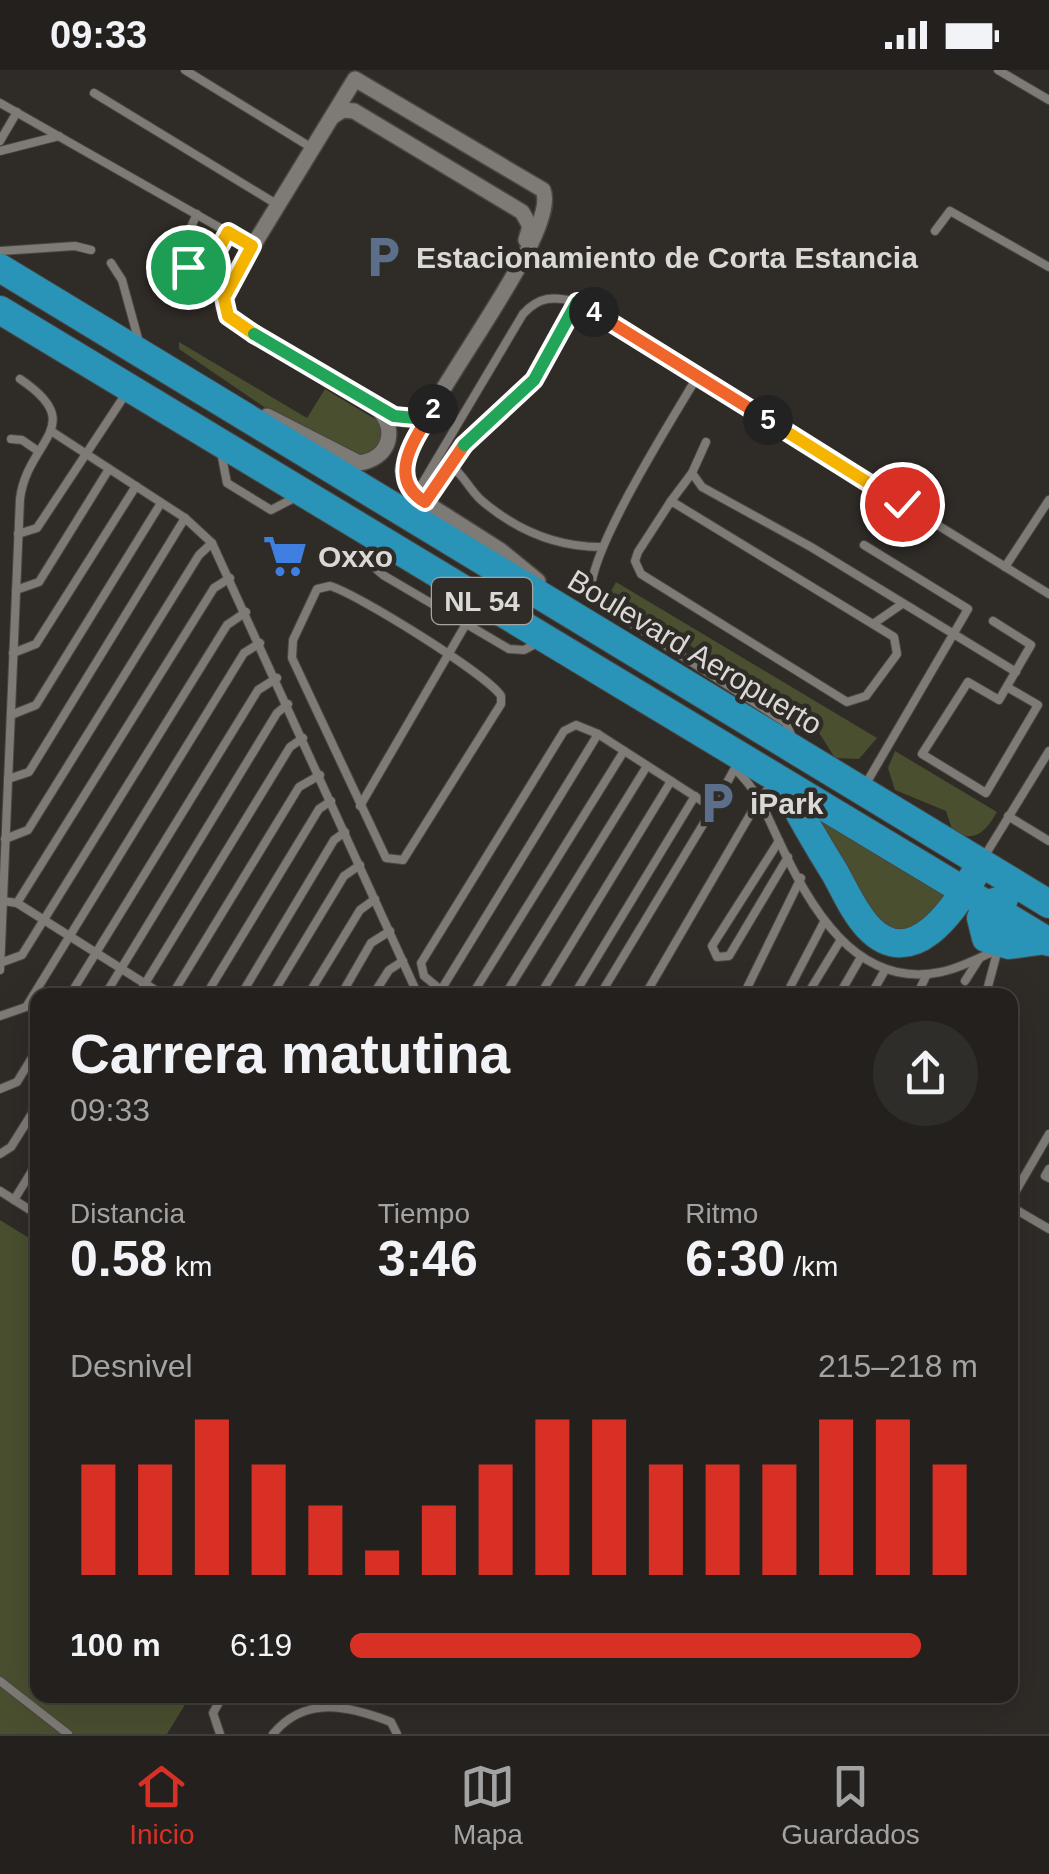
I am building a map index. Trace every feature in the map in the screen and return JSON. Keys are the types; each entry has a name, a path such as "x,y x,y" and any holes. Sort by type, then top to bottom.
{"highway":[{"name":"Boulevard Aeropuerto","path":"0,268 208,392 414,507 604,634 1049,904"},
{"path":"0,286 134,368 208,392"},
{"name":"NL 54","path":"0,310 546,639 774,787 977,898"},
{"path":"774,787 862,919 881,937 898,942 924,936 977,898 1010,899 1048,934"},
{"path":"980,865 977,898 983,934 1004,947 1048,934"}],"street":[{"path":"355,78 543,190 546,216 434,408 415,418 394,416 377,408 228,316 226,290 329,120 355,78"},
{"path":"329,120 343,110 354,112 526,216 530,231 516,267"},
{"path":"208,392 278,421 358,463 374,460 387,445 388,425 377,408"},
{"path":"414,507 404,479 405,461 440,398"}],"lane":[{"path":"185,70 312,148"},
{"path":"998,70 1049,100"},
{"path":"94,94 278,205"},
{"path":"0,103 252,246"},
{"path":"0,141 18,112"},
{"path":"0,151 59,136"},
{"path":"935,231 950,211 1049,267"},
{"path":"197,214 184,241 184,262 197,276 208,268 228,232"},
{"path":"0,251 74,246 91,250"},
{"path":"111,263 122,280 129,318 146,355"},
{"path":"414,507 523,314 546,298 577,302 1049,594"},
{"path":"414,507 472,434 534,380 577,302"},
{"path":"697,376 601,547 589,589 592,598 786,723 792,734 790,748"},
{"path":"0,970 22,482 51,432 46,397 20,380"},
{"path":"18,534 37,528 130,388"},
{"path":"51,432 185,518 212,544 277,678 413,988"},
{"path":"11,440 22,440 38,451"},
{"path":"671,500 894,637 897,654 866,696 847,702 641,574 635,561 638,552 671,500 692,472 706,442"},
{"path":"450,465 477,497 546,541 601,547"},
{"path":"16,590 40,582 109,469"},
{"path":"692,472 714,494 811,547 1016,672"},
{"path":"14,653 36,644 136,486"},
{"path":"1005,567 1049,500"},
{"path":"11,716 36,705 161,502"},
{"path":"8,780 29,772 185,518"},
{"path":"367,532 376,568 466,624 509,649 524,650 546,639"},
{"path":"6,840 28,830 200,555 212,544"},
{"path":"862,790 968,609 864,545"},
{"path":"18,904 214,588 230,578"},
{"path":"317,589 345,590 448,656 498,690 501,704 403,860 386,858 292,658 293,640 317,589"},
{"path":"873,624 902,604"},
{"path":"0,962 22,954 227,624 246,612"},
{"path":"993,621 1031,644 999,700 968,682 922,754 986,793 1038,705 1007,688"},
{"path":"360,806 466,624"},
{"path":"38,988 244,653 260,644"},
{"path":"74,988 258,690 277,678"},
{"path":"110,988 277,713 288,704"},
{"path":"439,988 421,972 422,963 564,730 576,725 598,734 713,808"},
{"path":"446,988 598,734"},
{"path":"142,988 290,747 304,738"},
{"path":"476,988 624,750"},
{"path":"980,865 1045,764 1049,751"},
{"path":"604,988 738,763"},
{"path":"509,988 647,766"},
{"path":"176,988 299,786 320,775"},
{"path":"544,988 671,781"},
{"path":"774,787 779,840 824,922 840,942 861,957 885,970 927,974 979,959 1004,947"},
{"path":"649,988 774,787"},
{"path":"578,988 695,796"},
{"path":"210,988 319,809 332,800"},
{"path":"1008,816 1049,841"},
{"path":"245,988 334,840 346,832"},
{"path":"779,840 712,946 716,957 729,956 788,857"},
{"path":"276,988 344,876 360,865"},
{"path":"747,988 800,878"},
{"path":"312,988 364,904 375,899"},
{"path":"3,901 18,904 152,988"},
{"path":"790,988 824,922"},
{"path":"344,988 371,944 390,932"},
{"path":"811,988 840,942"},
{"path":"988,988 1004,947"},
{"path":"843,988 861,957"},
{"path":"965,981 979,959"},
{"path":"377,988 389,970 403,961"},
{"path":"875,988 885,970"},
{"path":"920,988 927,974"},
{"path":"0,1016 26,1007 30,1001"},
{"path":"0,1089 17,1082 30,1061"},
{"path":"0,1154 11,1147 30,1117"},
{"path":"1018,1190 1049,1134"},
{"path":"1049,1169 1045,1176 1049,1178"},
{"path":"14,1200 30,1174"},
{"path":"0,1191 30,1209"},
{"path":"1018,1209 1049,1229"},
{"path":"0,1681 68,1734"},
{"path":"219,1703 213,1712 220,1734"},
{"path":"273,1734 284,1721 315,1707 354,1708 391,1722 397,1734"}],"green space":[{"path":"179,342 307,418 325,389 380,422 387,437 367,462 276,415 179,349"},
{"path":"616,582 877,738 859,759 835,758 816,728 610,593"},
{"path":"895,751 997,812 989,825 974,836 961,835 953,832 946,811 895,790 888,768"},
{"path":"803,802 946,894 935,918 901,931 874,922"},
{"path":"0,1220 30,1239 30,1703 186,1703 167,1734 0,1734"}],"place":[{"name":"Estacionamiento de Corta Estancia","path":"383,257"},
{"name":"Oxxo","path":"285,556"},
{"name":"iPark","path":"717,803"}],"route":[{"path":"188,267 197,276 208,268 228,232 252,246 224,298 224,308 235,322 394,416 404,419 426,415 440,398 403,470 408,488 425,502 472,434 534,380 577,302 902,504"}]}
